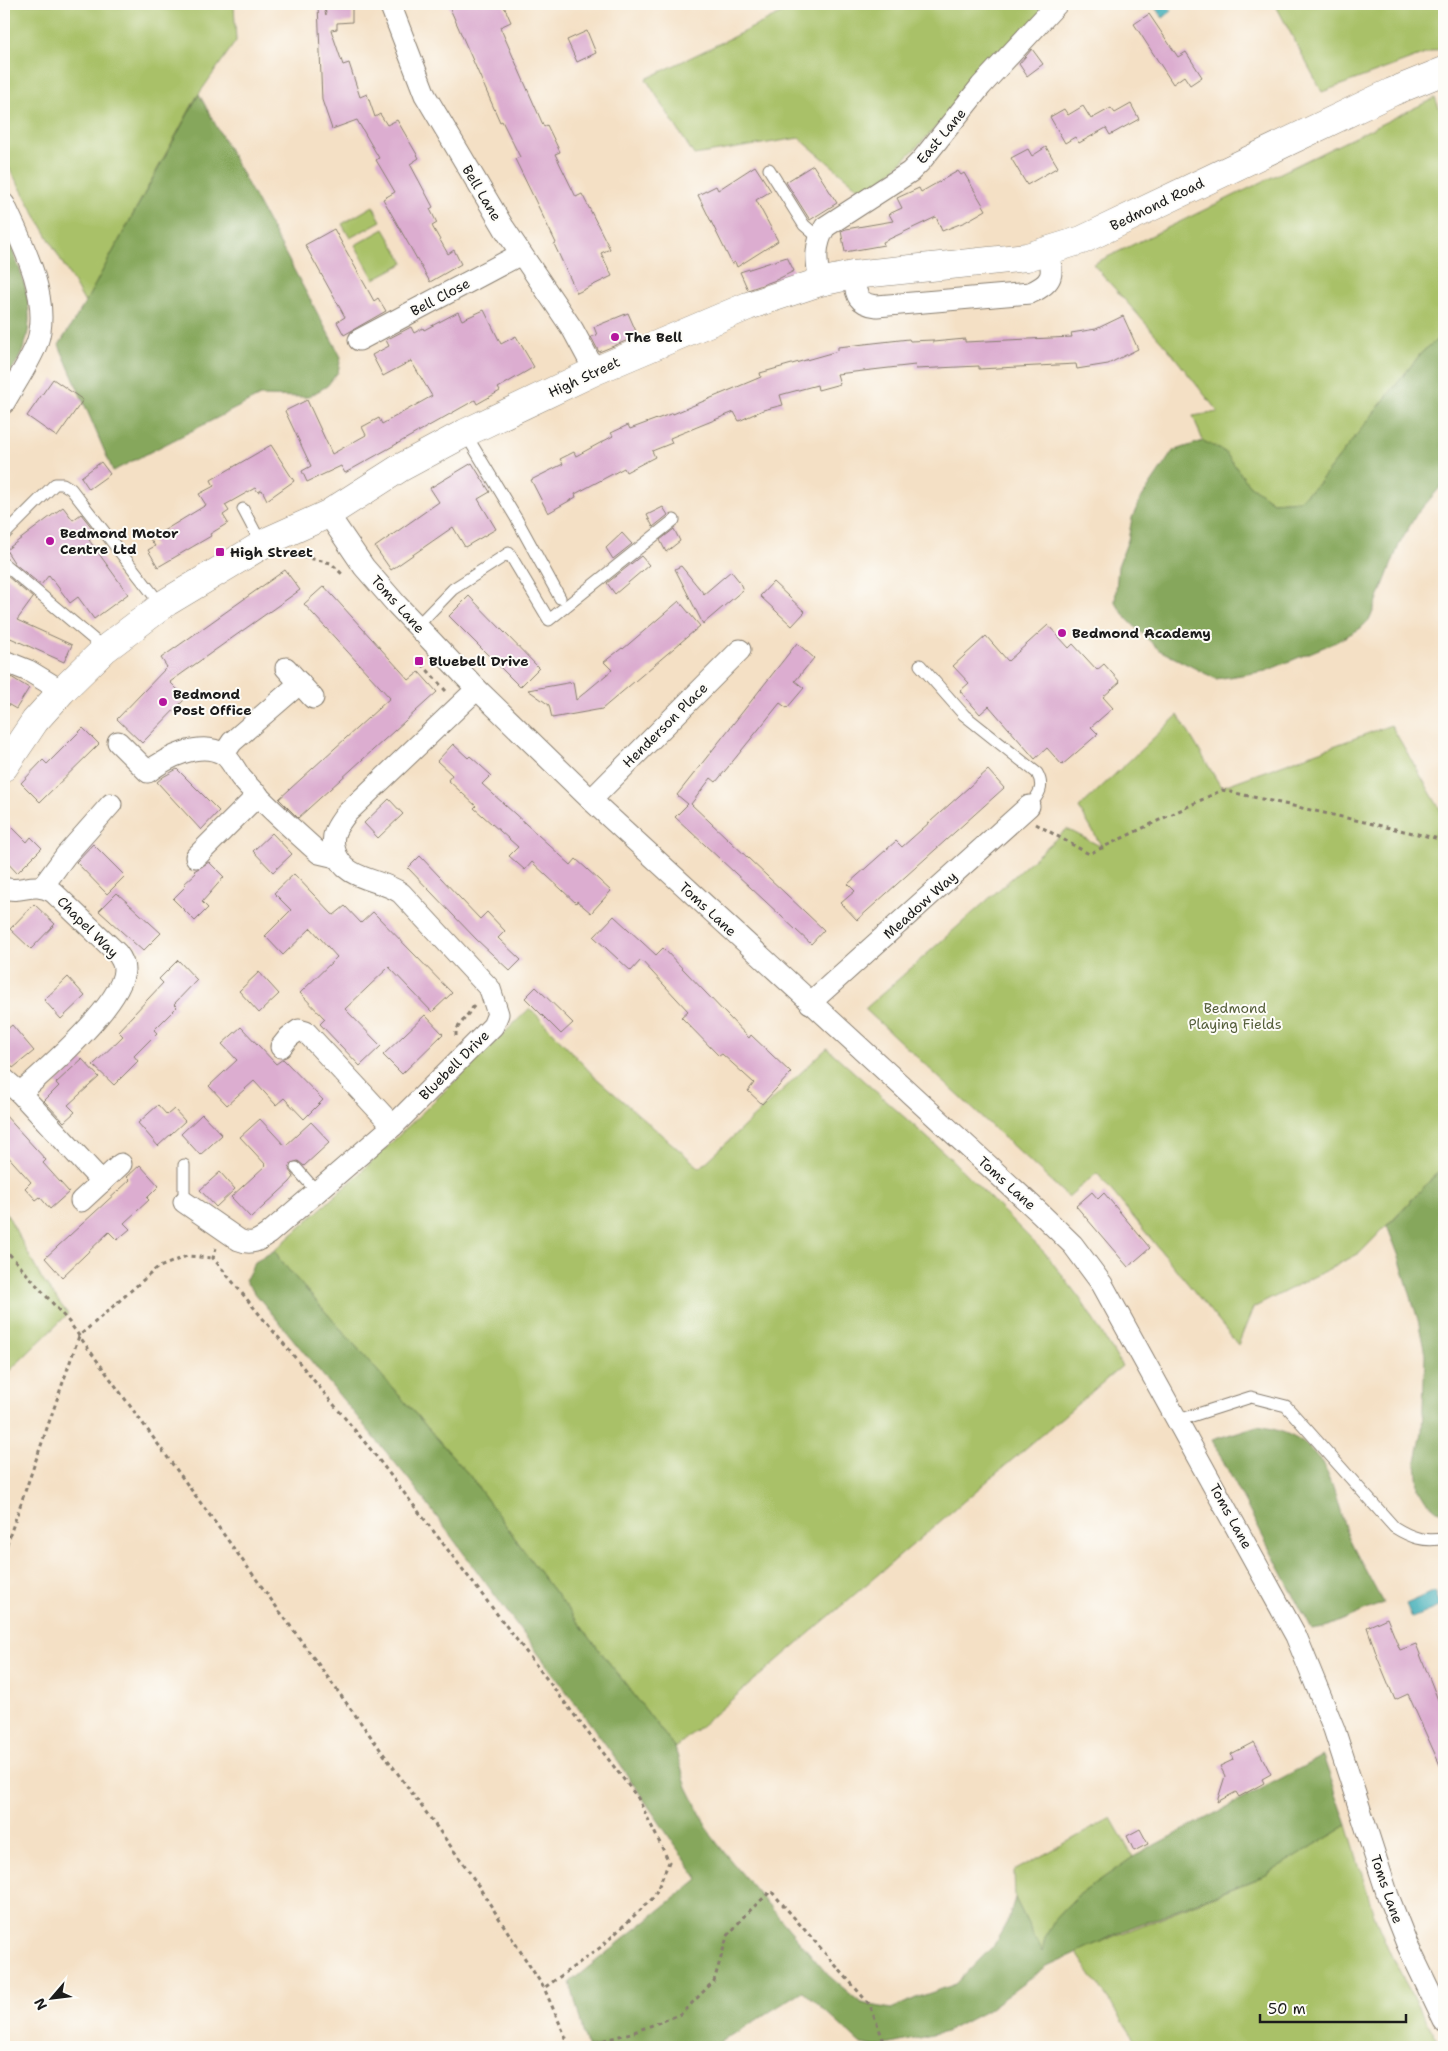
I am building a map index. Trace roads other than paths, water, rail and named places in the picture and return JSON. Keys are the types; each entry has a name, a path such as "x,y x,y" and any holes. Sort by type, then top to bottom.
{"street":[{"name":"Bell Lane","path":"390,4 425,95 520,254 573,330 595,371"},
{"name":"East Lane","path":"819,238 825,227 910,172 981,86 1057,4"},
{"name":"Bedmond Road","path":"853,275 1005,260 1048,251 1082,240 1383,96 1422,79 1444,72"},
{"path":"4,204 25,249 38,293 40,322 37,342 4,403"},
{"path":"819,238 816,261 820,282"},
{"path":"853,275 859,298 868,305 877,306 1030,293 1042,288 1050,279 1052,266 1048,251"},
{"name":"Bell Close","path":"360,340 520,254"},
{"name":"High Street","path":"4,767 35,722 62,691 105,649 162,606 270,541 328,514 400,468 465,433 595,371 748,306 820,282 853,275"},
{"name":"Toms Lane","path":"328,514 364,567 477,689 591,800 1040,1213 1073,1246 1102,1284 1179,1420 1296,1636 1334,1729 1388,1896 1407,1944 1444,2021"},
{"name":"Henderson Place","path":"591,800 740,650"},
{"path":"4,661 28,671 62,691"},
{"path":"118,742 148,772 162,761 177,754 194,750 224,754 232,742 300,683"},
{"path":"336,857 332,844 336,826 347,813 477,689"},
{"name":"Bluebell Drive","path":"184,1202 228,1232 248,1243 258,1241 393,1126 493,1026 498,1014 490,989 401,893 393,887 348,872 336,857 319,852 241,778 224,754"},
{"path":"196,857 258,795"},
{"path":"4,888 17,889 43,886 66,855 111,804"},
{"name":"Meadow Way","path":"810,1003 1024,811"},
{"name":"Chapel Way","path":"20,1093 94,1024 120,984 124,971 123,962 117,953 53,892 43,886"},
{"path":"281,1047 289,1037 299,1030 306,1032 393,1126"},
{"path":"4,1079 20,1093 102,1182"},
{"path":"81,1202 121,1164"}],"lane":[{"path":"769,169 804,225 819,238"},
{"path":"465,433 516,518 560,598"},
{"path":"4,535 55,484 63,484 71,489 162,606"},
{"path":"243,509 270,541"},
{"path":"417,626 453,589 509,553 549,620 674,520"},
{"path":"4,564 105,649"},
{"path":"920,665 964,715 1038,772 1042,786 1040,794 1024,811"},
{"path":"184,1165 184,1202"},
{"path":"296,1168 317,1192"},
{"path":"1179,1420 1252,1397 1286,1406 1394,1527 1411,1538 1424,1540 1444,1538"}],"water":[{"path":"1152,4 1166,4 1172,11 1163,18"},
{"path":"1435,1591 1441,1606 1412,1618 1406,1604"}],"place":[{"name":"The Bell","path":"615,337"},
{"name":"Bedmond Motor Centre Ltd","path":"50,541"},
{"name":"High Street","path":"220,552"},
{"name":"Bedmond Academy","path":"1062,633"},
{"name":"Bluebell Drive","path":"419,661"},
{"name":"Bedmond Post Office","path":"163,702"}],"park label":[{"name":"Bedmond Playing Fields","path":"1235,1016"}]}
